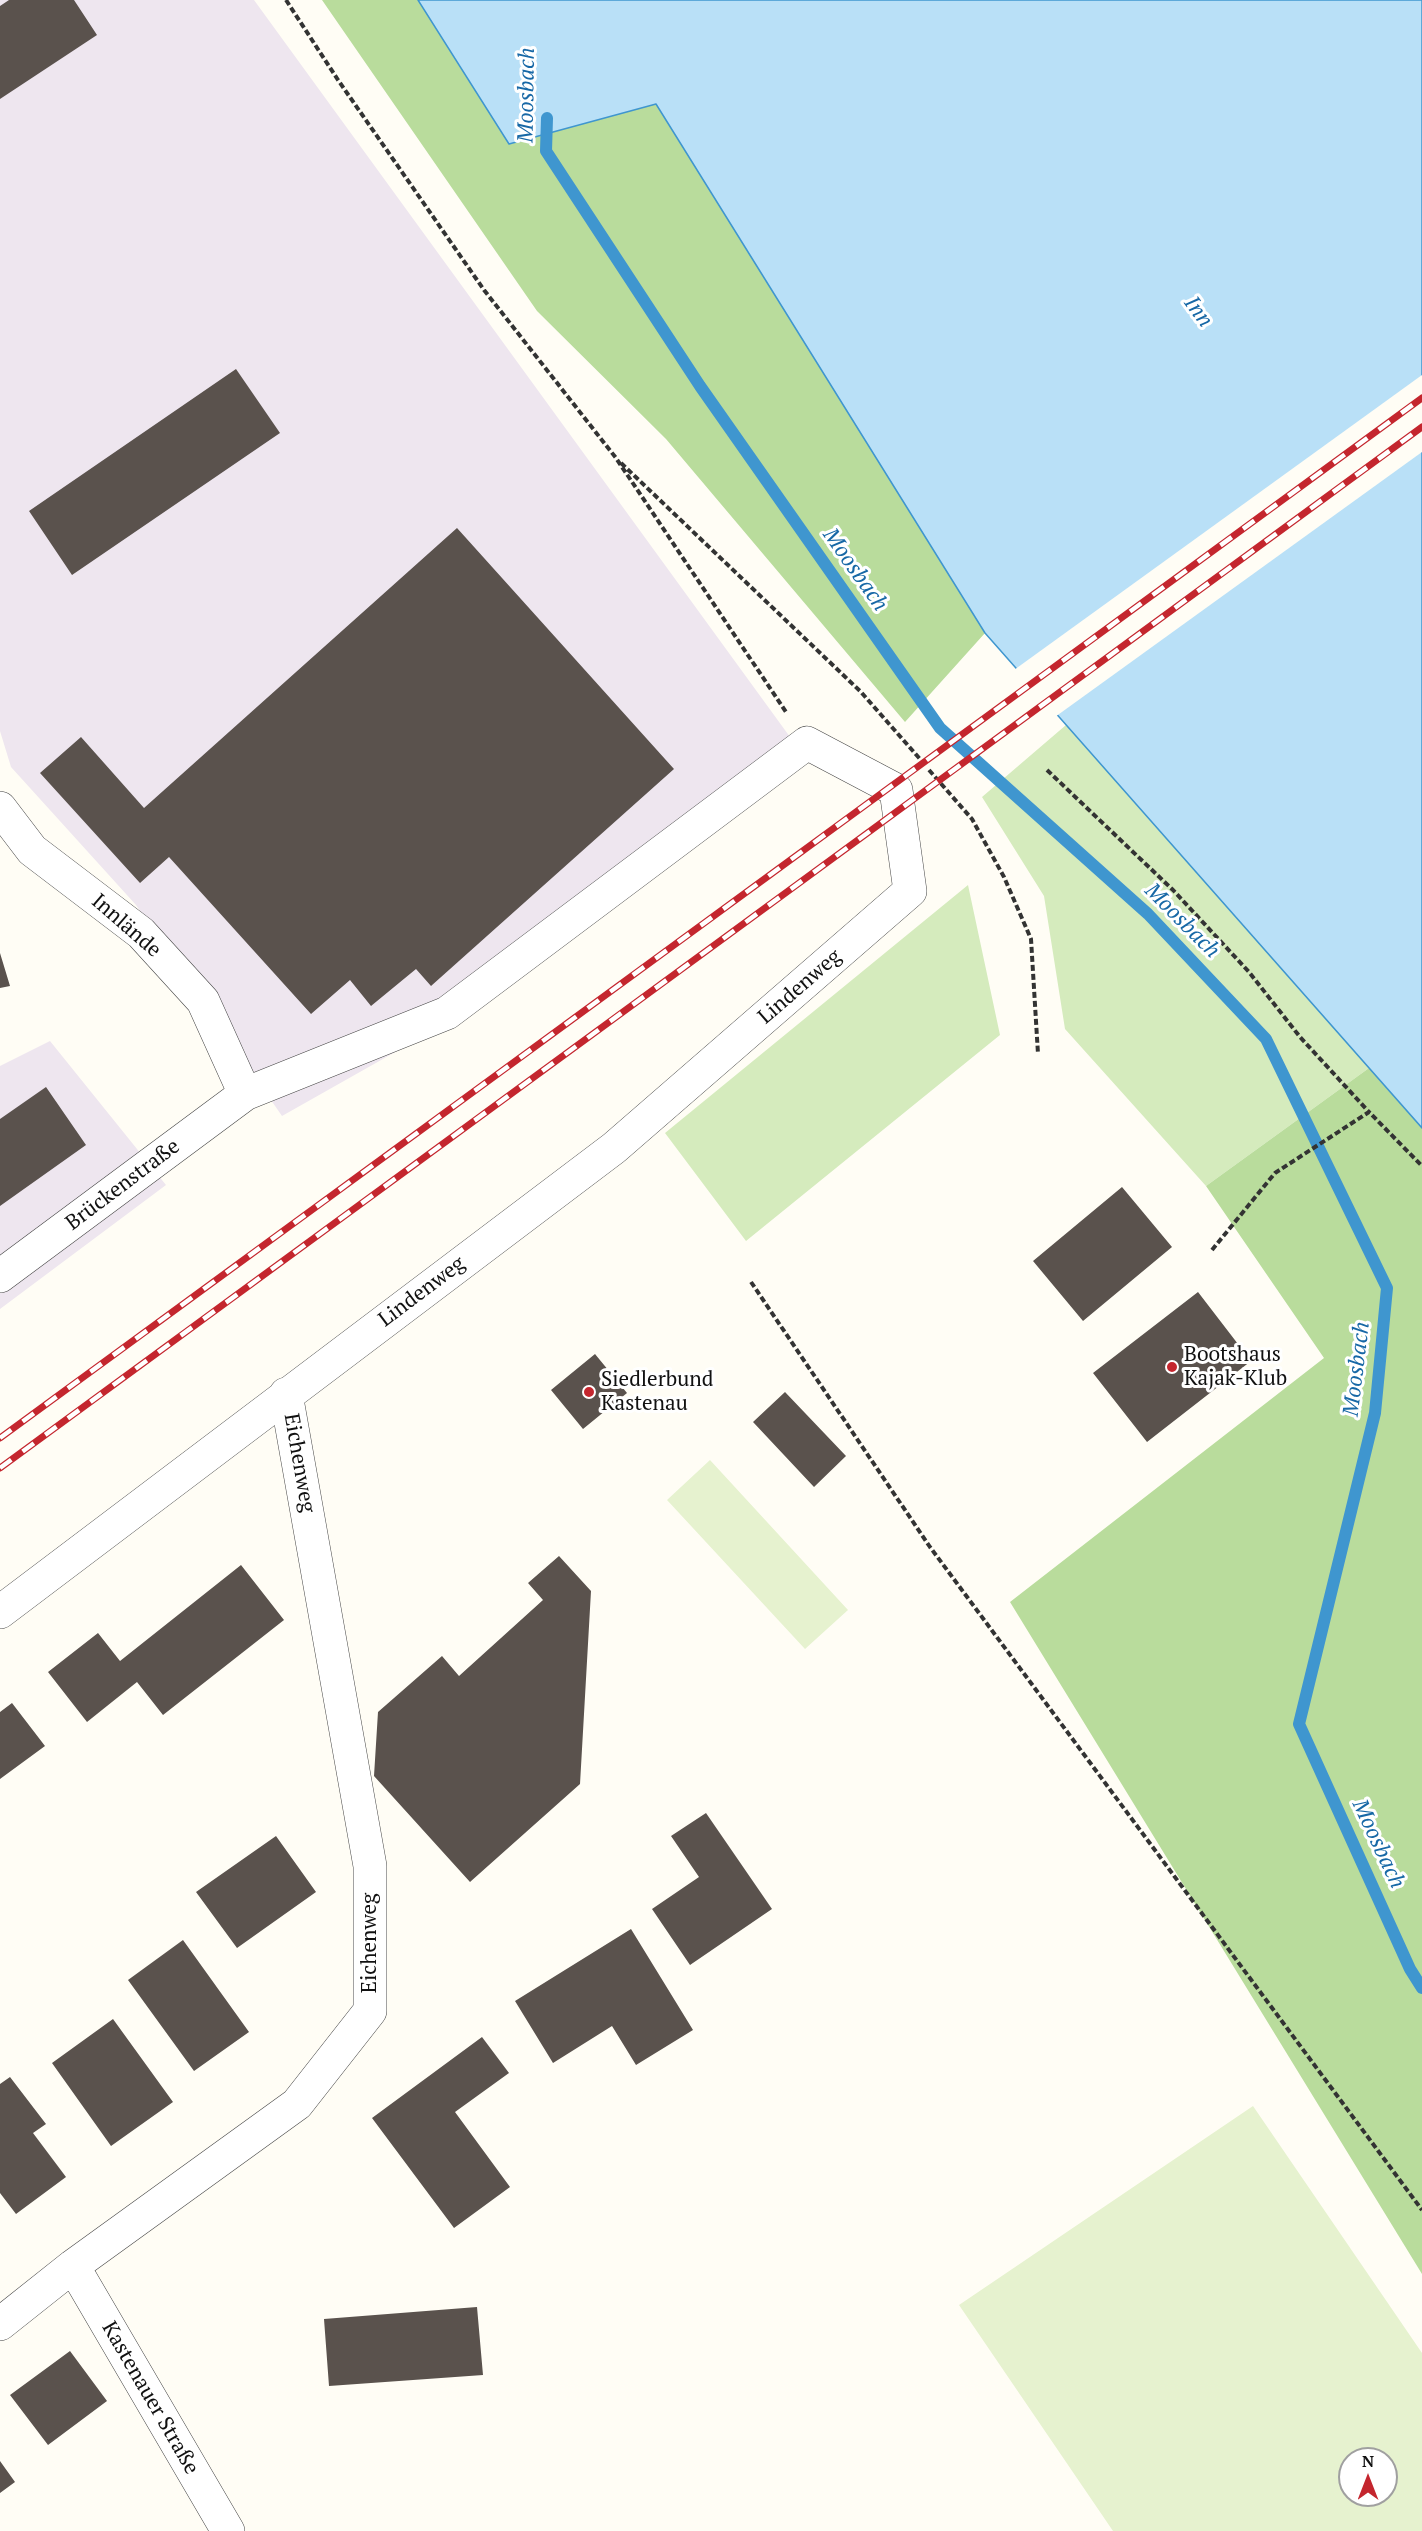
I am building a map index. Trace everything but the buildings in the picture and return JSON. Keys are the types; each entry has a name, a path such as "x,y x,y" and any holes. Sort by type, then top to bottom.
{"street":[{"path":"245,1094 447,1013 807,743"},
{"name":"Lindenweg","path":"0,1612 614,1148 910,891 896,790 807,743"},
{"name":"Innlände","path":"0,808 32,849 141,933 203,1001 245,1094"},
{"name":"Brückenstraße","path":"0,1276 245,1094"},
{"name":"Eichenweg","path":"0,2324 73,2266 297,2104 370,2011 370,1866 286,1394"},
{"name":"Kastenauer Straße","path":"73,2266 228,2531"}],"path":[{"path":"286,0 338,80 484,290 616,458 807,743"},
{"path":"1047,770 1173,890 1250,972 1300,1037 1422,1166"},
{"path":"1212,1250 1275,1173 1369,1112"},
{"path":"751,1282 930,1547 1422,2210"}],"shaded area":[{"path":"0,0 254,0 806,759 436,1029 282,1116 136,905 11,767 0,731"},
{"path":"50,1041 166,1185 0,1309 0,1066"}],"green space":[{"path":"322,0 418,0 509,144 656,104 985,633 905,722 666,439 537,311"},
{"path":"1066,725 1369,1068 1206,1186 1065,1029 1044,896 982,797"},
{"path":"968,885 1000,1035 746,1241 665,1133"},
{"path":"1369,1068 1422,1128 1422,2274 1010,1602 1324,1358 1206,1186"},
{"path":"710,1460 848,1610 805,1649 667,1500"},
{"path":"1253,2106 1422,2353 1422,2531 1113,2531 959,2305"}],"water":[{"name":"Inn","path":"418,0 1422,0 1422,1128 985,633 656,104 509,144"}],"pier":[{"path":"1422,375 1422,452 1055,717 1014,670"}],"waterway":[{"name":"Moosbach","path":"547,118 546,151 700,386 940,728 1148,914 1266,1039 1387,1288 1375,1413 1299,1724 1410,1969 1422,1988"}],"railway":[{"path":"0,1438 1422,398"},
{"path":"0,1468 1422,427"}],"place":[{"name":"Bootshaus Kajak-Klub","path":"1172,1367"},
{"name":"Siedlerbund Kastenau","path":"589,1392"}]}
